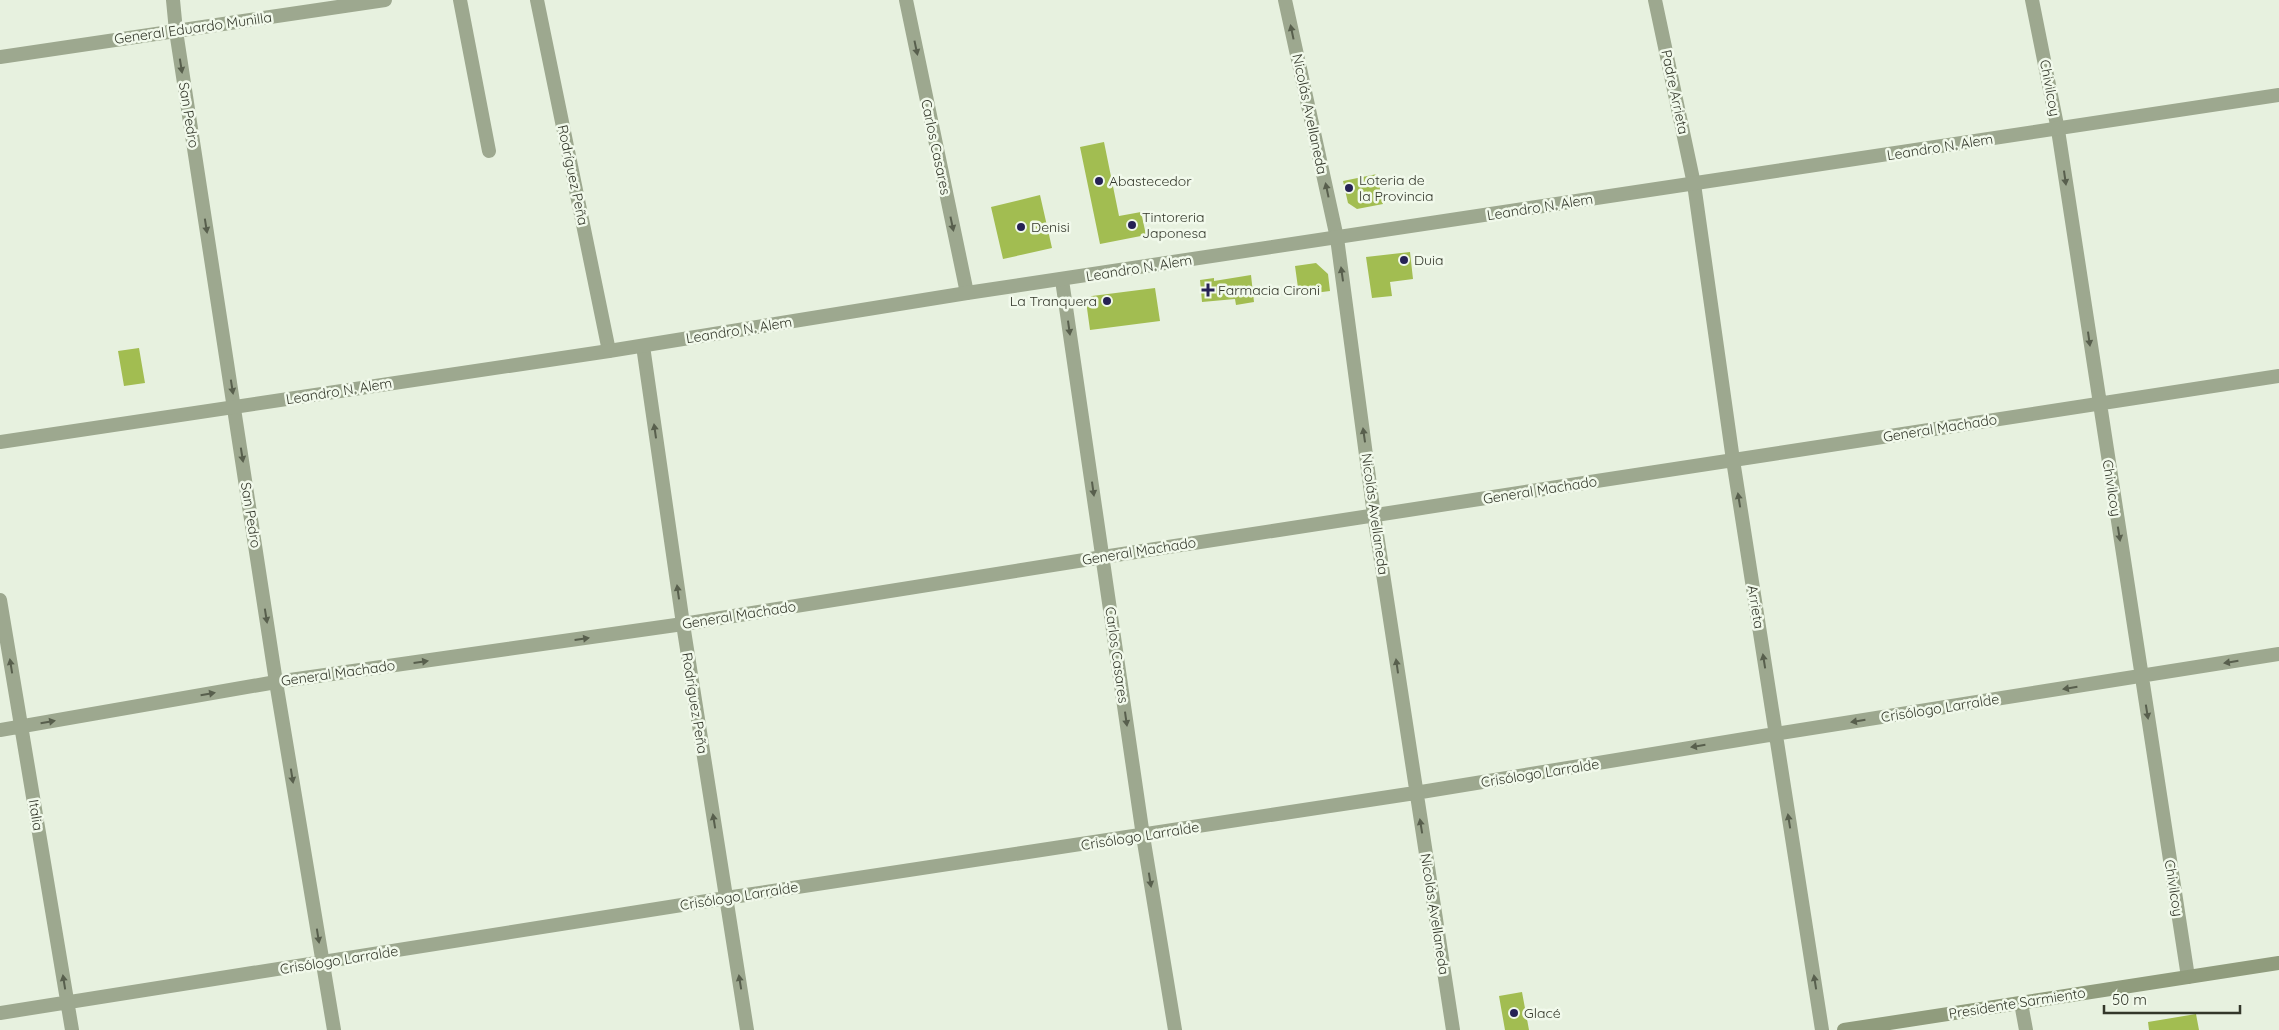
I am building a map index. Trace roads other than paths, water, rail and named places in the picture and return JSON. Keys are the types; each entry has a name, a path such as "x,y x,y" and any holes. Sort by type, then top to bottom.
{"main road":[{"name":"Presidente Sarmiento","path":"1844,1030 1870,1028 2279,963"}],"street":[{"name":"San Pedro","path":"173,0 176,31 276,682 334,1030"},
{"name":"General Eduardo Munilla","path":"0,58 385,0"},
{"path":"460,0 489,151"},
{"name":"Rodríguez Peña","path":"537,0 609,351"},
{"name":"Carlos Casares","path":"906,0 967,293"},
{"name":"Nicolás Avellaneda","path":"1285,0 1337,238 1374,515 1415,793 1453,1030"},
{"name":"Padre Arrieta","path":"1655,0 1694,184"},
{"name":"Chivilcoy","path":"2032,0 2058,130 2188,977"},
{"name":"Leandro N. Alem","path":"0,442 643,346 967,293 2058,130 2279,95"},
{"name":"Arrieta","path":"1694,184 1733,460 1822,1030"},
{"name":"Carlos Casares","path":"1062,280 1143,836 1174,1030"},
{"name":"Rodríguez Peña","path":"643,346 683,624 748,1030"},
{"name":"General Machado","path":"0,730 276,682 683,624 1103,557 2279,376"},
{"name":"Italia","path":"0,600 72,1030"},
{"name":"Crisólogo Larralde","path":"0,1013 323,964 726,898 1143,836 2279,654"},
{"path":"2021,1003 2026,1030"}],"place":[{"name":"Abastecedor","path":"1099,181"},
{"name":"Loteria de la Provincia","path":"1349,188"},
{"name":"Tintoreria Japonesa","path":"1132,225"},
{"name":"Denisi","path":"1021,227"},
{"name":"Duia","path":"1404,260"},
{"name":"Farmacia Cironi","path":"1208,290"},
{"name":"La Tranquera","path":"1107,301"},
{"name":"Glacé","path":"1514,1013"}]}
